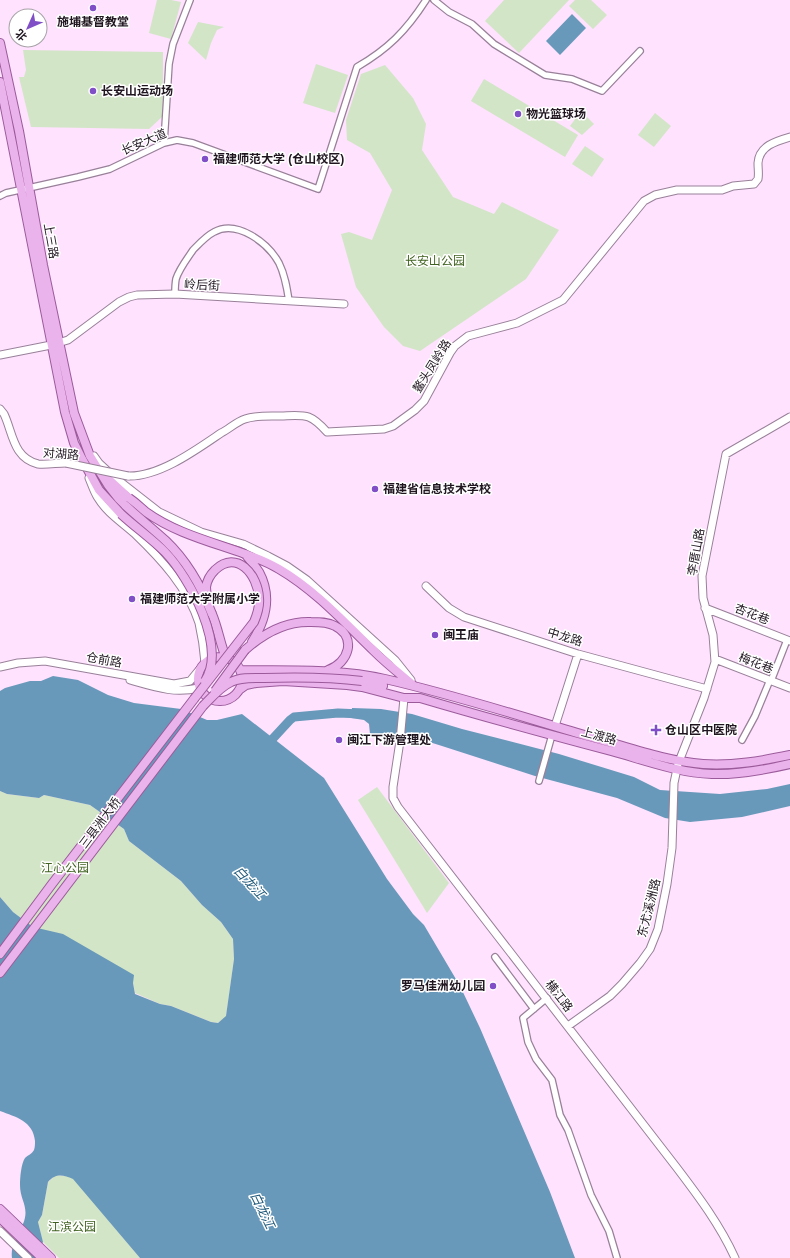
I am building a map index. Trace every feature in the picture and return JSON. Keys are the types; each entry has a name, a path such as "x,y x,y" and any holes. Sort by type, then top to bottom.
{"main road":[{"name":"上三路","path":"0,43 19,131 26,189"},
{"name":"上三路","path":"0,82 43,265 65,412 74,443 98,490 124,510"},
{"name":"上三路","path":"55,344 74,413 84,442 100,472 124,510"},
{"path":"100,472 146,512 169,526 191,536 262,560 279,569 298,582 384,661 416,686"},
{"path":"124,510 167,542 193,575 209,605"},
{"path":"124,510 160,541 175,557 196,588 211,614"},
{"path":"124,510 165,552 181,572 195,596 203,614 210,636 211,662 207,678 194,699"},
{"path":"204,706 261,627 266,612 267,597 265,587 259,572 246,554"},
{"path":"194,699 254,622 259,607 259,598 255,581 248,569 243,565 231,563 223,564 213,572 206,584 206,592 213,625 223,658"},
{"path":"245,650 264,635 282,626 296,622 320,622 329,624 337,627 343,633 347,641 348,649 342,662 337,666 324,671"},
{"path":"223,658 232,661 240,670 242,677 241,684 239,690 234,696 222,701 215,701 203,694 199,688 197,681 199,670 210,659 223,658"},
{"name":"上渡路","path":"240,670 324,671 365,675 416,686 478,703 642,752 702,764 754,763 790,755"},
{"path":"204,706 218,691 231,682 248,678 304,676 362,681 420,698"},
{"name":"上渡路","path":"239,690 246,685 283,681 362,687 403,701 420,698 677,769 711,774 749,772 790,764"},
{"name":"三县洲大桥","path":"0,954 194,699"},
{"name":"三县洲大桥","path":"0,973 204,706"},
{"path":"0,1209 10,1223 42,1258"},
{"path":"0,1218 10,1223 50,1258"}],"street":[{"path":"164,143 168,73 171,53 190,0"},
{"name":"长安大道","path":"0,196 6,193 110,169 164,143 177,140 188,142 318,189 357,67 378,55 398,38 426,0"},
{"path":"434,0 449,12 472,24 494,44 545,75 572,79 602,91 640,51"},
{"name":"鳌头凤岭路","path":"128,476 140,475 169,465 188,455 239,422 250,418 307,416 316,420 327,432 390,428 415,410 424,401 450,353 462,340 474,334 517,323 563,300 644,201 655,195 677,190 722,190 733,186 754,184 758,179 758,162 762,151 781,139 790,137"},
{"path":"175,294 176,279 185,261 198,244 214,231 233,228 253,235 269,249 279,263 285,279 289,301"},
{"name":"岭后街","path":"0,355 55,344 72,338 119,302 129,297 145,294 175,294 344,304"},
{"name":"对湖路","path":"0,409 4,414 17,450 22,456 37,464 66,463 128,476"},
{"name":"李厝山路","path":"674,784 679,760 707,689 715,659 713,635 705,608 702,590 703,571 726,454 790,417"},
{"path":"84,442 99,463 113,476 139,497 166,515 201,532 243,544 287,566 307,580 395,660 416,686"},
{"path":"82,460 98,498 113,515 143,543 174,577 190,602 199,624 205,663"},
{"path":"143,543 166,515"},
{"name":"中龙路","path":"426,586 449,608 461,616 578,654 707,689"},
{"name":"杏花巷","path":"705,608 788,641"},
{"path":"742,740 756,716 770,680 788,641"},
{"path":"555,726 578,654"},
{"name":"梅花巷","path":"715,659 790,688"},
{"name":"仓前路","path":"0,667 18,663 44,661 174,684 190,681 199,670"},
{"name":"仓前路","path":"0,672 23,667 46,666 121,678 174,691 187,691 199,688"},
{"name":"横江路","path":"403,701 400,741 392,793 398,807 677,1168 709,1211 735,1258"},
{"path":"539,781 552,735"},
{"name":"东尤溪洲路","path":"568,1026 616,990 640,963 650,949 658,929 665,899 672,848 674,784"},
{"path":"495,958 534,1009"},
{"path":"547,998 523,1018 528,1042 536,1059 552,1080 560,1115 568,1130 591,1195 609,1231 617,1258"},
{"path":"0,1231 28,1258"}],"green space":[{"path":"157,0 181,2 171,39 149,33"},
{"path":"504,0 569,0 519,53 485,21"},
{"path":"575,0 591,0 607,15 593,29 569,6"},
{"path":"198,22 224,27 217,30 206,60 188,43"},
{"name":"长安山运动场","path":"23,50 163,52 163,116 149,129 31,127 19,77 24,77 26,70"},
{"path":"316,64 348,75 335,113 303,103"},
{"name":"长安山公园","path":"385,65 413,98 426,124 422,150 453,197 494,214 502,202 559,230 526,279 420,351 403,346 384,327 356,287 341,234 349,232 372,240 392,190 370,153 347,140 346,120 361,74"},
{"name":"物光篮球场","path":"484,79 578,135 565,157 471,101"},
{"path":"581,111 594,124 582,135 570,126"},
{"path":"655,113 671,126 654,147 638,135"},
{"path":"585,146 604,159 592,177 572,164"},
{"path":"377,787 449,883 427,913 358,800"},
{"name":"江心公园","path":"0,791 7,794 39,798 44,795 90,805 124,829 129,841 181,881 202,905 221,922 233,939 234,959 226,1017 218,1023 211,1022 171,1006 160,1004 135,993 133,983 33,927 13,912 0,897"},
{"name":"江滨公园","path":"56,1175 73,1178 140,1258 59,1258 43,1242 38,1222 42,1215 48,1182"}],"water":[{"path":"572,14 586,28 560,55 546,41"},
{"name":"白龙江","path":"53,676 78,680 108,695 134,703 181,709 207,720 217,720 242,714 324,778 387,879 413,914 424,925 460,986 480,1028 550,1192 575,1258 140,1258 73,1179 57,1176 48,1182 42,1215 38,1222 43,1242 35,1258 12,1258 12,1248 25,1218 25,1208 20,1191 22,1167 25,1158 34,1150 35,1141 34,1134 27,1124 18,1118 0,1111 0,897 13,912 33,927 63,934 134,975 133,983 135,994 211,1022 218,1023 226,1016 234,959 233,939 221,922 202,905 181,881 129,841 124,829 90,805 44,795 39,798 7,794 0,791 0,691 5,688 30,681 41,681"},
{"path":"352,708 381,709 412,714 462,729 559,754 634,777 660,790 720,794 767,789 790,784 790,806 742,817 690,822 665,818 617,798 535,776 407,735 394,736 370,734 369,724 364,720 351,718"}],"waterway":[{"path":"266,746 294,717 338,713 362,714"}],"place":[{"name":"施埔基督教堂","path":"93,8"},
{"name":"长安山运动场","path":"93,91"},
{"name":"物光篮球场","path":"518,114"},
{"name":"福建师范大学 (仓山校区)","path":"205,159"},
{"name":"福建省信息技术学校","path":"375,489"},
{"name":"福建师范大学附属小学","path":"132,599"},
{"name":"闽王庙","path":"435,635"},
{"name":"仓山区中医院","path":"656,730"},
{"name":"闽江下游管理处","path":"339,740"},
{"name":"罗马佳洲幼儿园","path":"493,986"}]}
